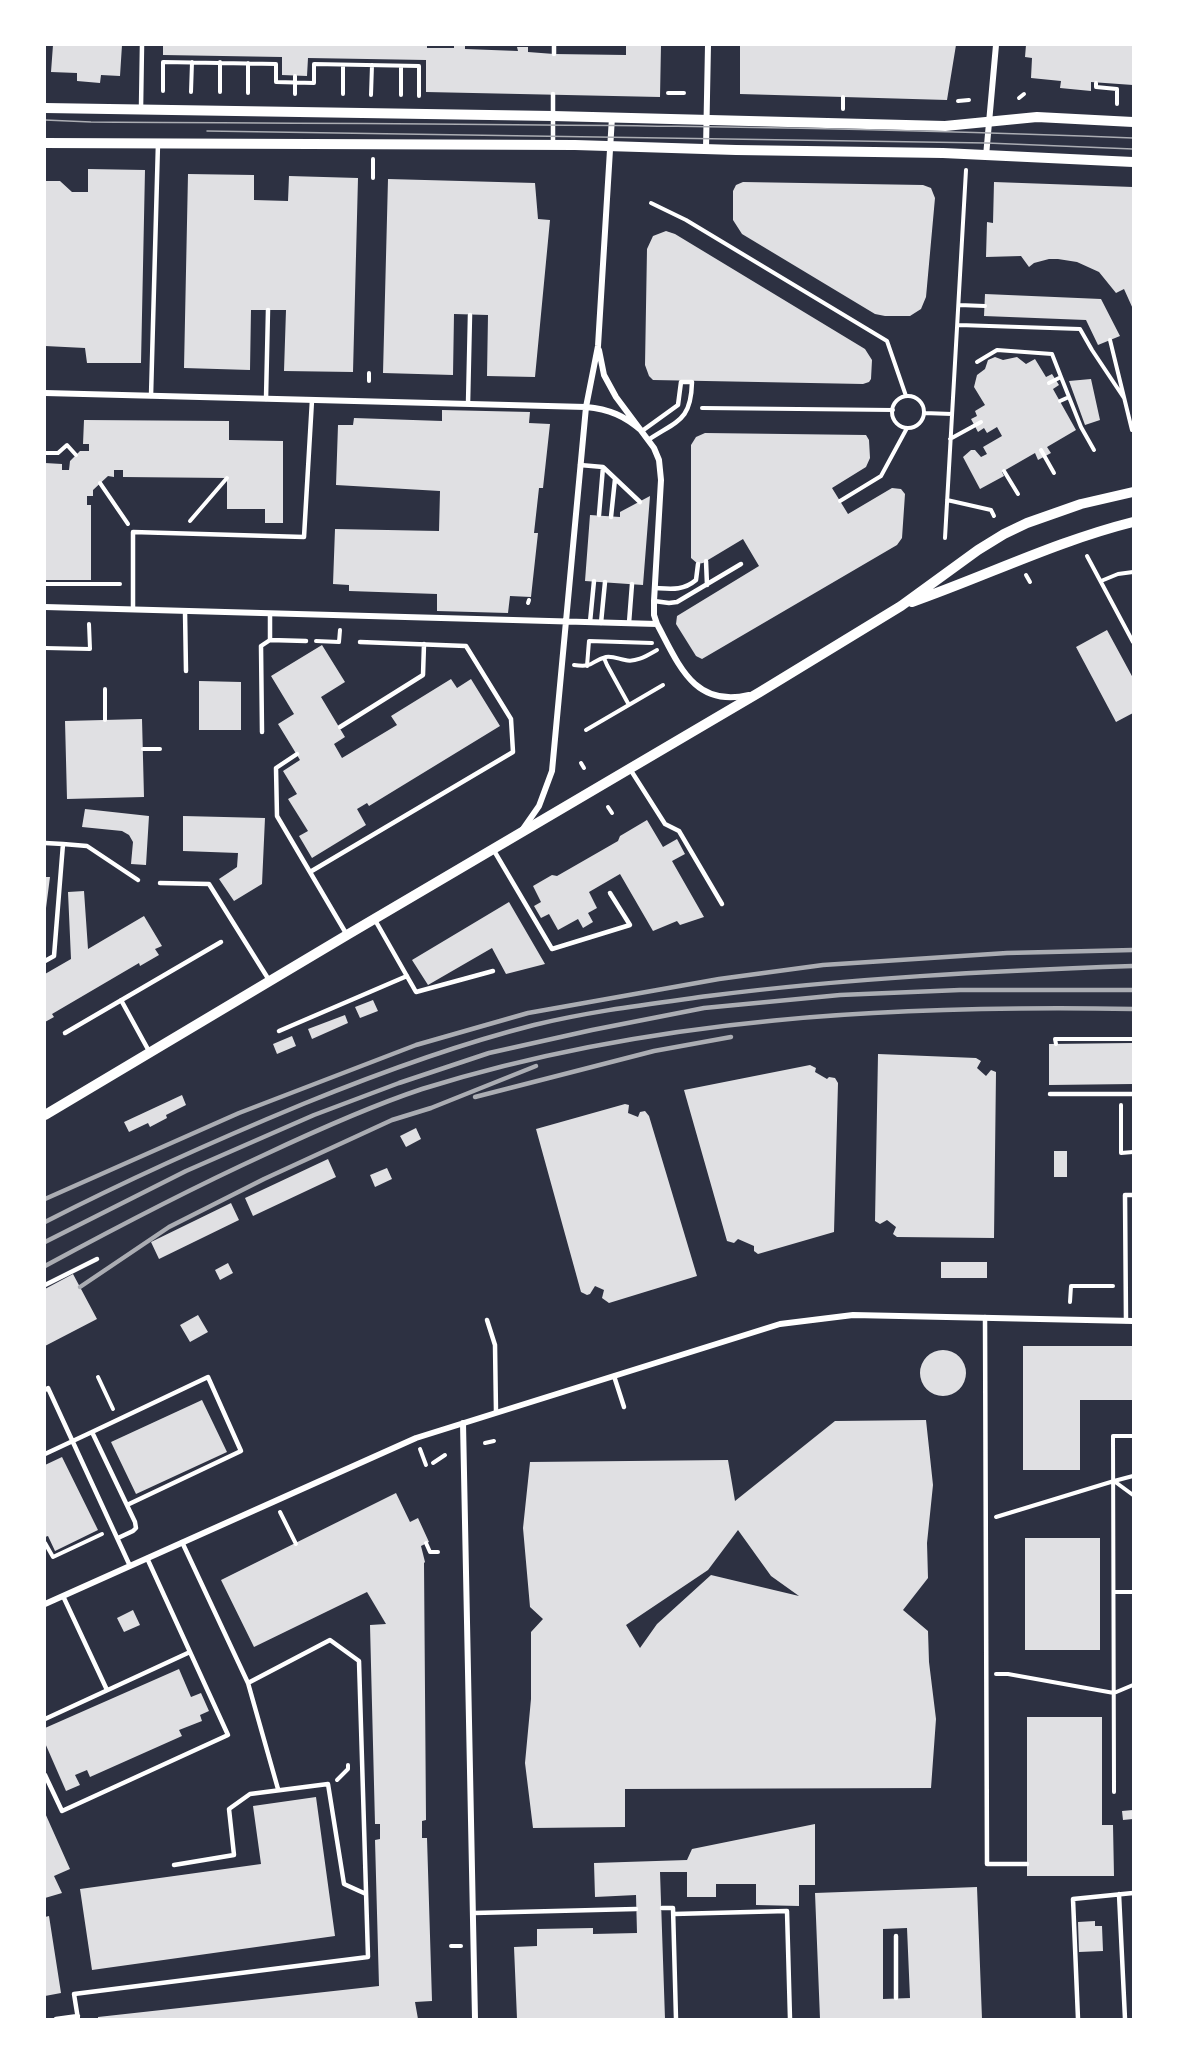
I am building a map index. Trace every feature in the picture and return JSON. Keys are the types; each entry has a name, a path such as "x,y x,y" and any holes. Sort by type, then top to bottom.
{"street":[{"path":"706,148 708,45"},
{"path":"986,156 996,45"},
{"path":"45,108 612,117 945,126 1037,117 1133,122"},
{"path":"521,831 540,806 552,771 586,407 598,346 612,117"},
{"path":"45,142 610,146 943,153 1133,162"},
{"path":"598,346 604,375 616,397 642,431 659,460 661,480 654,601 654,615 657,624 696,687 715,696 735,698 760,692"},
{"path":"45,393 586,407 612,411 642,431"},
{"path":"45,1116 521,831 760,692 901,606 1004,534 1027,523 1081,504 1133,492"},
{"path":"901,606 1071,541 1133,522"},
{"path":"45,607 657,624"},
{"path":"45,1604 416,1438 780,1324 864,1315 1129,1321"},
{"path":"463,1423 475,2019"}],"lane":[{"path":"141,109 142,45"},
{"path":"554,45 554,54"},
{"path":"553,94 553,145"},
{"path":"152,396 158,143"},
{"path":"266,399 268,310"},
{"path":"468,404 470,315"},
{"path":"642,431 678,405 681,382 692,382 688,410 648,440"},
{"path":"133,609 134,532 304,537 312,400"},
{"path":"580,465 603,467 640,502"},
{"path":"599,516 603,467"},
{"path":"611,517 615,478"},
{"path":"706,561 707,585"},
{"path":"655,588 678,590 687,586 696,580 698,564"},
{"path":"654,601 677,602 741,564"},
{"path":"590,622 594,581"},
{"path":"601,622 605,582"},
{"path":"629,623 632,584"},
{"path":"185,611 186,671"},
{"path":"270,614 270,640"},
{"path":"262,732 261,646 270,640 306,640"},
{"path":"310,872 513,752 511,719 466,646 360,642"},
{"path":"340,728 423,675 424,644"},
{"path":"297,754 276,768 277,816 347,935"},
{"path":"630,769 665,824 679,831 722,904"},
{"path":"45,843 87,846 138,880"},
{"path":"45,961 54,956 63,844"},
{"path":"493,849 552,949 630,925 610,893"},
{"path":"160,883 209,884 270,981"},
{"path":"375,920 416,992 493,971"},
{"path":"65,1033 221,942"},
{"path":"279,1031 407,976"},
{"path":"121,1000 150,1053"},
{"path":"1050,1094 1133,1094"},
{"path":"1129,1321 1126,1286 1125,1195 1133,1195"},
{"path":"45,1285 97,1259"},
{"path":"985,1317 987,1864 1027,1864"},
{"path":"487,1320 495,1345 496,1412"},
{"path":"614,1376 624,1407"},
{"path":"45,1454 208,1377 241,1451 127,1505"},
{"path":"45,1390 48,1388 130,1566"},
{"path":"92,1432 136,1528 118,1538"},
{"path":"182,1542 248,1683 278,1789"},
{"path":"45,1775 62,1811 228,1735 147,1558"},
{"path":"63,1596 107,1690"},
{"path":"56,2019 78,2018 74,1994 368,1957 358,1661 330,1640 248,1683"},
{"path":"45,1719 190,1652"},
{"path":"174,1864 234,1855 229,1809 250,1794 328,1784 344,1884 366,1894"},
{"path":"1078,2019 1073,1899 1133,1893"},
{"path":"1119,1894 1125,2019"},
{"path":"662,1908 674,1908 676,2019"},
{"path":"474,1913 636,1909"},
{"path":"674,1914 787,1911 790,2019"},
{"path":"896,1936 896,1998"}],"path":[{"path":"163,91 163,62 220,62 276,64 276,82 314,83 314,64 419,66 419,96"},
{"path":"191,92 192,62"},
{"path":"220,62 220,92"},
{"path":"248,63 248,93"},
{"path":"343,65 343,94"},
{"path":"371,95 372,65"},
{"path":"400,96 401,66"},
{"path":"295,76 295,94"},
{"path":"1096,83 1096,87 1117,89 1117,104"},
{"path":"668,93 684,93"},
{"path":"1019,98 1024,94"},
{"path":"842,111 843,97"},
{"path":"958,101 969,100"},
{"path":"373,178 374,159"},
{"path":"945,538 966,170"},
{"path":"651,204 686,220 887,341 906,396"},
{"path":"959,305 985,306"},
{"path":"958,325 1080,329 1124,398"},
{"path":"1110,340 1132,430"},
{"path":"978,362 997,350 1052,354 1069,397 1075,404 1081,427 1094,450"},
{"path":"369,373 369,381"},
{"path":"1049,383 1061,377"},
{"path":"840,501 881,476 907,428 919,424 924,417 921,401 914,396 898,399 893,411 896,422 907,428"},
{"path":"1060,401 1069,397"},
{"path":"702,408 893,411"},
{"path":"924,413 952,414"},
{"path":"950,440 981,422"},
{"path":"45,453 58,453 68,445 76,455"},
{"path":"1041,450 1054,473"},
{"path":"1004,471 1018,494"},
{"path":"180,533 226,478"},
{"path":"100,483 134,532"},
{"path":"947,500 991,510 994,516"},
{"path":"1087,556 1133,642"},
{"path":"1101,581 1118,574 1133,572"},
{"path":"1026,575 1030,582"},
{"path":"45,584 133,584"},
{"path":"45,648 90,649 89,624"},
{"path":"306,640 339,642 340,630"},
{"path":"587,667 589,641 652,643 655,651"},
{"path":"563,664 587,667 604,658 637,660 668,644"},
{"path":"604,658 629,705"},
{"path":"586,730 663,685"},
{"path":"105,689 105,720"},
{"path":"143,749 160,749"},
{"path":"608,807 612,813"},
{"path":"1056,1044 1055,1039 1133,1039"},
{"path":"1121,1094 1121,1152 1133,1152"},
{"path":"1070,1302 1071,1286 1126,1286"},
{"path":"98,1377 118,1420"},
{"path":"1114,1792 1113,1436 1133,1436"},
{"path":"484,1443 494,1441"},
{"path":"419,1448 426,1465"},
{"path":"433,1462 445,1455"},
{"path":"986,1520 1133,1476"},
{"path":"1113,1481 1133,1495"},
{"path":"275,1500 296,1544"},
{"path":"45,1543 53,1557 103,1533"},
{"path":"426,1543 430,1552 438,1552"},
{"path":"1114,1592 1133,1592"},
{"path":"986,1674 1008,1674 1114,1693 1133,1685"},
{"path":"451,1946 461,1946"}],"building":[{"path":"53,45 122,45 120,76 101,75 100,83 77,81 77,73 51,72"},
{"path":"163,45 427,45 427,48 454,48 454,45 465,45 465,49 518,51 517,47 528,47 528,52 626,55 626,45 661,45 660,97 426,92 426,60 308,58 307,76 282,75 282,57 163,55"},
{"path":"740,45 956,45 947,100 740,94"},
{"path":"1026,45 1133,45 1133,85 1091,82 1091,91 1060,88 1061,81 1031,78 1032,58 1025,57"},
{"path":"88,169 145,170 141,363 87,363 85,348 45,346 45,181 60,181 72,192 88,192"},
{"path":"188,174 254,175 254,200 288,201 289,176 358,178 353,372 284,371 286,310 251,310 250,370 184,368"},
{"path":"388,179 535,183 538,219 550,220 535,377 487,376 488,315 454,314 453,375 383,373"},
{"path":"743,182 923,185 931,188 935,198 926,297 921,309 910,316 875,314 742,234 733,220 733,191 736,185"},
{"path":"994,182 1133,187 1133,309 1124,289 1116,293 1099,272 1077,262 1049,259 1034,263 1029,267 1021,256 986,257 987,222 993,223"},
{"path":"666,231 675,234 865,349 872,360 869,382 863,384 653,380 645,365 647,249 653,236"},
{"path":"985,294 1101,299 1120,336 1098,345 1086,320 984,316"},
{"path":"995,357 1003,360 1017,357 1026,364 1035,359 1046,377 1052,374 1059,385 1053,389 1076,430 1047,447 1051,453 1038,460 1035,453 1002,472 1004,476 980,489 963,457 971,450 975,450 981,457 987,454 983,447 1002,436 997,427 987,433 984,428 978,432 971,419 977,416 975,411 985,405 974,387 977,375 985,369 988,360"},
{"path":"1091,379 1100,420 1085,425 1069,381"},
{"path":"442,410 530,412 529,423 550,424 543,488 539,488 534,533 538,533 531,597 510,596 508,613 437,611 437,594 349,591 349,585 333,584 335,529 439,531 440,491 336,485 338,425 353,425 354,418 442,421"},
{"path":"84,420 229,421 229,440 283,441 283,523 265,523 265,509 227,509 227,478 123,477 123,470 114,470 114,477 108,476 93,490 93,496 87,496 87,505 91,505 91,580 45,580 45,463 62,464 62,470 69,470 70,461 80,451 89,451 89,444 83,444"},
{"path":"705,433 866,435 869,440 870,458 866,467 832,488 848,514 892,488 901,489 905,494 902,538 897,545 702,659 696,656 676,624 677,616 759,566 743,539 703,563 698,564 691,558 691,445 696,437"},
{"path":"650,496 643,585 585,581 590,515 620,517 620,512"},
{"path":"1107,630 1133,678 1133,713 1116,722 1076,647"},
{"path":"322,645 345,682 321,697 345,737 334,744 342,758 397,725 391,716 451,679 457,688 471,679 500,726 369,806 367,803 357,809 366,825 312,858 299,836 308,831 288,799 297,794 283,771 300,760 278,724 294,714 271,676"},
{"path":"199,681 241,682 241,730 199,730"},
{"path":"142,719 144,797 67,799 65,721"},
{"path":"85,809 149,816 146,865 131,864 133,842 129,835 122,831 82,827"},
{"path":"183,816 265,818 262,884 234,901 219,879 237,867 238,853 183,851"},
{"path":"647,820 663,847 677,839 685,854 672,861 704,917 680,925 677,921 653,931 620,874 589,892 597,908 588,913 593,922 583,928 578,919 558,930 549,914 541,918 534,906 541,902 533,886 552,875 557,876 618,841 620,836"},
{"path":"45,877 50,877 46,908 45,908"},
{"path":"84,891 88,949 144,916 162,946 155,949 159,955 140,966 139,963 52,1014 54,1017 45,1022 45,974 71,959 68,892"},
{"path":"509,902 545,964 506,974 492,948 428,985 412,960"},
{"path":"373,1000 378,1011 360,1018 355,1007"},
{"path":"345,1015 348,1023 312,1039 308,1029"},
{"path":"292,1036 296,1046 277,1054 273,1044"},
{"path":"1133,1043 1133,1084 1049,1085 1049,1044"},
{"path":"878,1054 976,1058 981,1061 977,1068 986,1076 991,1070 996,1072 994,1238 897,1237 893,1234 896,1227 887,1220 880,1224 875,1221"},
{"path":"810,1065 816,1068 815,1072 827,1079 835,1078 838,1083 834,1232 758,1254 754,1251 754,1246 738,1239 734,1243 727,1241 684,1090"},
{"path":"182,1095 186,1105 166,1115 167,1118 150,1127 148,1123 129,1132 124,1122"},
{"path":"625,1104 629,1105 628,1113 638,1117 640,1112 645,1111 649,1116 697,1276 609,1303 602,1298 604,1290 595,1286 590,1294 581,1292 536,1129"},
{"path":"416,1128 421,1139 406,1147 400,1136"},
{"path":"1054,1151 1067,1151 1067,1177 1054,1177"},
{"path":"328,1159 336,1177 253,1216 245,1198"},
{"path":"387,1168 392,1179 375,1187 370,1175"},
{"path":"231,1203 239,1220 159,1259 151,1242"},
{"path":"941,1262 987,1262 987,1278 941,1278"},
{"path":"228,1263 233,1273 220,1280 215,1270"},
{"path":"73,1274 97,1319 45,1346 45,1289"},
{"path":"198,1315 208,1332 190,1342 180,1325"},
{"path":"1023,1346 1133,1346 1133,1400 1080,1400 1080,1470 1023,1470"},
{"path":"943,1350 959,1357 966,1373 959,1389 943,1396 927,1389 920,1373 927,1357"},
{"path":"202,1400 227,1452 136,1494 111,1442"},
{"path":"926,1420 933,1485 927,1543 928,1578 903,1610 928,1631 929,1662 936,1719 931,1788 625,1789 625,1827 533,1828 525,1763 531,1699 531,1632 543,1619 530,1607 523,1528 530,1462 728,1460 735,1501 835,1421","holes":["738,1530 771,1576 799,1596 711,1575 657,1624 640,1648 626,1625 708,1570"]},
{"path":"62,1457 98,1530 55,1551 48,1536 45,1537 45,1465"},
{"path":"396,1493 410,1522 418,1518 429,1542 421,1546 425,1562 426,1820 422,1821 422,1838 427,1838 432,2001 415,2002 418,2019 98,2019 98,2017 379,1986 375,1840 380,1839 380,1824 375,1824 370,1625 386,1624 367,1592 254,1647 221,1580"},
{"path":"1025,1538 1100,1538 1100,1650 1025,1650"},
{"path":"133,1610 140,1625 124,1632 117,1618"},
{"path":"179,1669 191,1697 201,1693 209,1711 200,1715 202,1721 179,1730 182,1736 90,1777 87,1770 75,1775 80,1785 66,1791 45,1743 45,1728"},
{"path":"1027,1717 1102,1717 1102,1825 1113,1825 1114,1876 1027,1876"},
{"path":"316,1797 335,1936 92,1970 80,1889 261,1864 253,1806"},
{"path":"1133,1810 1133,1819 1123,1820 1122,1811"},
{"path":"45,1813 70,1869 54,1876 62,1893 45,1898"},
{"path":"815,1824 815,1885 799,1885 799,1906 756,1905 756,1884 716,1884 716,1897 687,1897 687,1872 660,1872 665,2019 517,2019 514,1947 537,1946 537,1929 593,1928 593,1934 637,1933 636,1895 595,1897 594,1863 687,1860 692,1849"},
{"path":"977,1887 982,2019 820,2019 815,1893","holes":["907,1928 910,1998 883,1999 883,1929"]},
{"path":"49,1916 61,1993 45,1996 45,1917"},
{"path":"1095,1921 1095,1926 1102,1926 1103,1951 1079,1952 1078,1922"}],"tram line":[{"path":"45,120 742,127 1133,138"},
{"path":"207,131 987,143 1133,149"}],"railway":[{"path":"45,1199 239,1113 416,1045 528,1013 719,979 823,965 1007,953 1133,950"},
{"path":"45,1222 173,1160 360,1081 475,1041 534,1025 642,1005 814,984 973,973 1133,966"},
{"path":"45,1242 186,1171 314,1115 489,1053 704,1008 840,995 960,990 1133,990"},
{"path":"45,1266 209,1181 342,1120 422,1089 509,1065 597,1046 685,1031 774,1020 953,1010 1133,1009"},
{"path":"475,1097 654,1051 731,1037"},
{"path":"80,1287 169,1227 264,1179 392,1120 431,1108 536,1066"}]}
